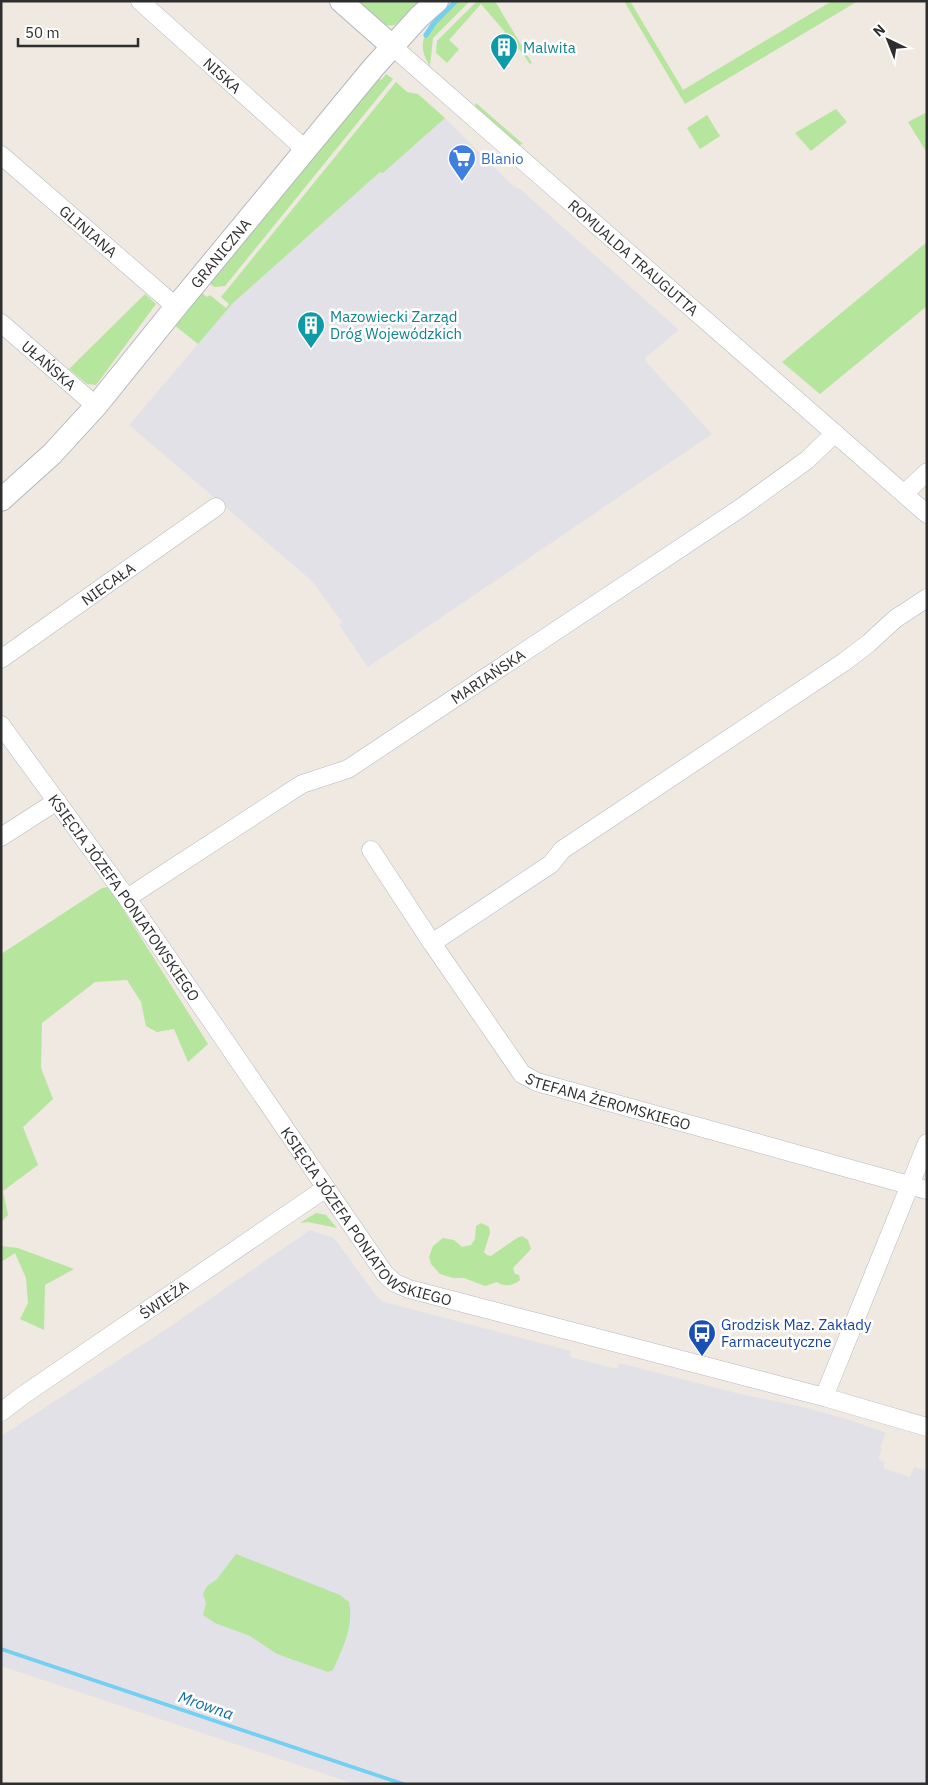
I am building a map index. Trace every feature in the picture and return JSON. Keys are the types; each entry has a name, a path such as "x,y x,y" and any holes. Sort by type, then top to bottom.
{"street":[{"name":"NISKA","path":"140,1 297,142 304,152"},
{"name":"ROMUALDA TRAUGUTTA","path":"341,1 927,514"},
{"name":"GRANICZNA","path":"1,500 52,454 96,406 392,46 437,1"},
{"name":"GLINIANA","path":"1,154 175,308"},
{"name":"UŁAŃSKA","path":"1,323 96,406"},
{"name":"MARIAŃSKA","path":"127,898 302,784 348,769 742,507 807,460 835,433"},
{"path":"904,494 927,472"},
{"name":"NIECAŁA","path":"1,659 216,507"},
{"path":"432,944 551,864 562,850 844,662 869,643 895,619 927,598"},
{"name":"KSIĘCIA JÓZEFA PONIATOWSKIEGO","path":"1,725 127,898 385,1274 395,1283 402,1287 824,1397 927,1427"},
{"path":"1,837 57,801"},
{"name":"STEFANA ŻEROMSKIEGO","path":"371,850 432,944 526,1077 537,1082 927,1190"},
{"path":"824,1397 927,1143"},
{"name":"ŚWIEŻA","path":"1,1412 326,1188"}],"shaded area":[{"name":"Mazowiecki Zarząd Dróg Wojewódzkich","path":"445,118 514,187 520,189 679,330 645,358 647,363 712,434 368,667 339,625 342,622 312,581 129,425 233,303 381,171 383,173"},
{"path":"310,1230 334,1238 378,1298 384,1302 571,1351 570,1357 617,1369 619,1363 740,1394 799,1406 850,1420 886,1433 878,1459 885,1462 883,1468 910,1477 914,1467 927,1471 927,1784 355,1784 1,1666 1,1436 162,1332"}],"green space":[{"path":"356,1 422,1 395,25 389,25 379,22"},
{"path":"453,1 470,1 433,38 430,66 423,47 424,38 432,22"},
{"path":"477,1 495,1 532,63 530,64 520,50 503,35 505,32 481,4 449,40 459,49 447,63 436,53 437,41"},
{"path":"624,1 630,1 683,90 832,1 858,1 685,104"},
{"path":"386,74 393,79 225,286 214,287 207,281 377,77 381,80"},
{"path":"396,82 407,92 418,94 445,118 383,173 380,172 233,303 198,344 173,324 200,291 207,297 210,295 226,308 229,304 221,297"},
{"path":"476,103 523,144 519,145 475,106"},
{"path":"836,109 847,122 811,151 795,133"},
{"path":"927,112 927,153 908,122"},
{"path":"707,115 720,136 700,149 687,128"},
{"path":"927,242 927,306 820,394 782,362"},
{"path":"145,294 156,304 96,385 87,384 69,369"},
{"path":"109,887 208,1044 188,1062 174,1029 157,1032 146,1026 141,1002 127,980 95,982 42,1023 41,1068 53,1099 23,1127 38,1165 3,1191 8,1215 1,1222 1,954 102,888"},
{"path":"316,1213 326,1215 337,1228 308,1222 300,1223"},
{"path":"481,1223 489,1227 490,1233 484,1252 487,1255 491,1256 522,1236 528,1240 531,1249 513,1268 515,1274 519,1275 520,1280 512,1285 497,1282 485,1286 464,1278 453,1278 440,1274 431,1264 429,1257 433,1246 443,1238 454,1240 462,1247 471,1245 475,1239 476,1226"},
{"path":"1,1246 18,1248 74,1269 45,1285 44,1330 20,1319 28,1303 26,1278 15,1253 1,1262"},
{"path":"236,1554 340,1595 349,1602 349,1628 333,1670 328,1672 277,1654 250,1636 215,1623 203,1615 206,1603 203,1594 207,1586 217,1579"}],"water":[{"path":"1,1647 409,1784 397,1784 1,1651"}],"waterway":[{"path":"426,35 434,23 456,1"}],"place":[{"name":"Malwita","path":"504,71"},
{"name":"Blanio","path":"462,182"},
{"name":"Mazowiecki Zarząd Dróg Wojewódzkich","path":"311,349"},
{"name":"Grodzisk Maz. Zakłady Farmaceutyczne","path":"702,1357"}],"water label":[{"name":"Mrowna","path":"206,1705"}]}
